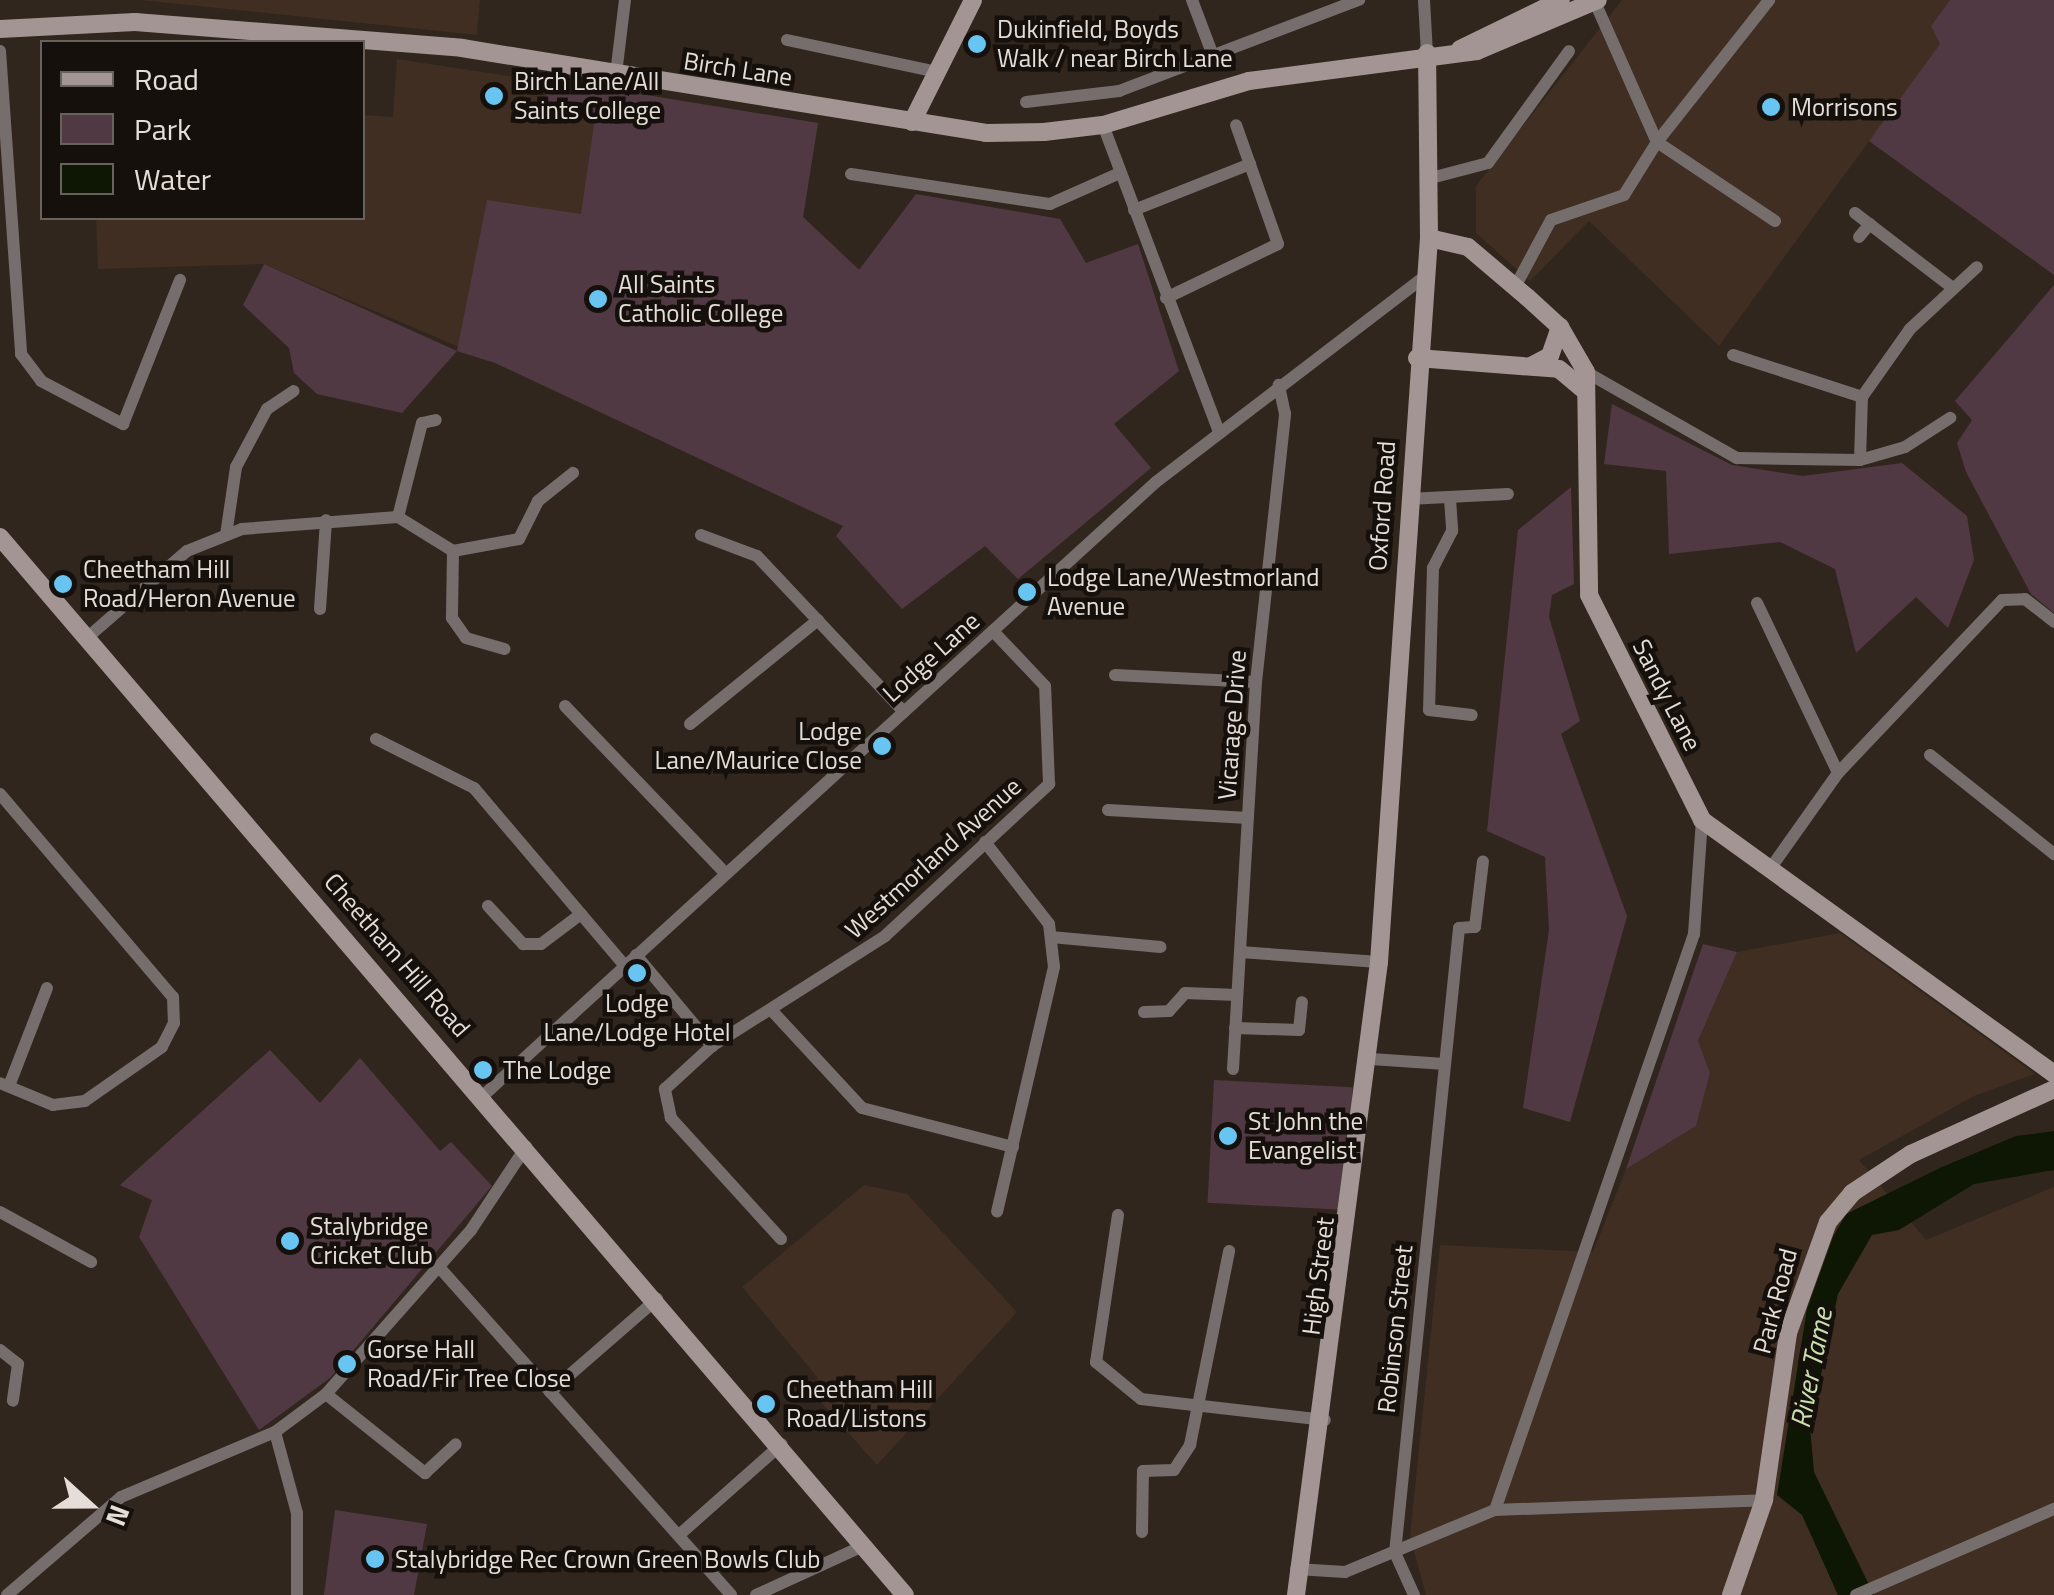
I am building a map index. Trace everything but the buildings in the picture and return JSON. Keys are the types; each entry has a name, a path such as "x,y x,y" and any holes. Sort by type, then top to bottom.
{"main road":[{"path":"912,122 974,0"},
{"name":"Birch Lane","path":"1460,49 1561,0"},
{"name":"Birch Lane","path":"365,40 462,48 986,133 1104,125 1249,81 1426,53 1482,50 1596,1"},
{"name":"Birch Lane","path":"0,29 135,22 361,40"},
{"name":"Oxford Road","path":"1380,962 1417,358 1430,238 1426,53"},
{"name":"Sandy Lane","path":"1430,238 1468,247 1560,326 1586,372 1589,595 1702,820 2054,1074"},
{"path":"1531,366 1550,356 1560,326"},
{"path":"1417,358 1559,369 1586,392"},
{"name":"Cheetham Hill Road","path":"0,536 528,1145 905,1595"},
{"name":"High Street","path":"1296,1595 1296,1569 1325,1420 1380,962"},
{"name":"Park Road","path":"1732,1595 1764,1500 1788,1333 1836,1211 1956,1128 2054,1089"}],"street":[{"path":"616,74 625,0"},
{"path":"1192,0 1212,53"},
{"path":"1026,102 1119,91 1359,0"},
{"path":"1424,0 1426,53"},
{"path":"1514,287 1551,220 1624,194 1656,142 1769,0"},
{"path":"1596,1 1656,142 1776,221"},
{"path":"787,40 937,72"},
{"path":"0,51 21,354 74,405 123,424 180,280"},
{"path":"1431,178 1488,163 1569,51"},
{"path":"1104,125 1218,430"},
{"path":"1166,298 1278,244 1236,125"},
{"path":"1134,210 1250,164"},
{"path":"851,174 1050,204 1120,174"},
{"path":"1855,214 1950,286"},
{"path":"1859,238 1870,224"},
{"path":"1860,460 1862,397 1950,286 1977,267"},
{"name":"Lodge Lane","path":"484,1094 1218,430 1426,275"},
{"path":"1734,355 1862,397"},
{"path":"1586,372 1737,458 1860,460 1906,448 1950,418"},
{"name":"Vicarage Drive","path":"1233,1069 1256,682 1284,414 1278,385"},
{"path":"226,535 236,467 267,409 294,391"},
{"path":"398,517 422,423 436,420"},
{"path":"88,637 187,551 226,535 326,520 398,517 454,551 519,539 538,501 573,473"},
{"path":"1408,499 1508,494"},
{"path":"1450,499 1452,530 1433,568 1429,710 1472,715"},
{"path":"320,609 326,520"},
{"path":"702,534 757,556 904,712"},
{"path":"454,551 452,618 466,638 504,649"},
{"path":"1770,870 1838,773 2002,600 2020,597 2054,622"},
{"path":"1756,604 1838,773"},
{"path":"690,724 818,620"},
{"name":"Westmorland Avenue","path":"781,1239 671,1118 665,1089 712,1046 774,1014 885,936 1050,784 1044,686 993,631"},
{"path":"1115,674 1256,682"},
{"path":"565,706 725,874"},
{"path":"376,739 474,788 624,965"},
{"path":"1930,755 2054,854"},
{"path":"2,801 173,996 174,1023 162,1047 85,1101 53,1105 4,1084 47,988"},
{"path":"1108,810 1248,818"},
{"path":"1496,1510 1694,934 1702,820"},
{"path":"984,842 1050,936 1045,1022 997,1211"},
{"name":"Robinson Street","path":"1395,1553 1459,928 1475,928 1483,861"},
{"path":"488,906 524,944 541,944 580,914"},
{"path":"1050,936 1161,946"},
{"path":"1240,952 1380,962"},
{"path":"636,954 712,1046"},
{"path":"1144,1012 1169,1011 1185,993 1237,995"},
{"path":"1235,1028 1300,1030 1302,1002"},
{"path":"774,1014 862,1108 1013,1147"},
{"path":"1371,1059 1445,1064"},
{"path":"7,1595 121,1497 274,1432 326,1394 439,1267 528,1145"},
{"path":"0,1212 91,1262"},
{"path":"1118,1215 1096,1362 1141,1399 1325,1420"},
{"path":"1142,1532 1140,1478 1182,1464 1198,1407 1229,1251"},
{"path":"439,1267 731,1595"},
{"path":"550,1392 657,1298"},
{"path":"0,1350 18,1364 13,1401"},
{"path":"326,1394 425,1473 456,1444"},
{"path":"274,1432 297,1513 296,1595"},
{"path":"679,1535 782,1444"},
{"path":"1296,1569 1345,1572 1496,1510 1764,1500"},
{"path":"1856,1595 2054,1509"},
{"path":"756,1595 866,1545"},
{"path":"1395,1553 1414,1595"}],"shaded area":[{"path":"141,0 480,0 477,35"},
{"path":"1622,0 1950,0 1931,26 1941,43 1719,346 1589,221 1530,281 1476,233 1476,186"},
{"name":"All Saints Catholic College","path":"397,59 818,123 803,217 860,270 687,460 692,453 642,425 264,264 98,269 96,220 365,220 365,115 393,117"},
{"path":"1840,933 2035,1074 1974,1096 1859,1160 1926,1240 2054,1187 2054,1595 1426,1595 1410,1536 1440,1245 1593,1252 1626,1169 1696,1126 1710,1073 1698,1042 1737,952"},
{"path":"864,1185 907,1194 1017,1312 877,1465 808,1388 818,1378 742,1287"}],"green space":[{"path":"1950,0 2054,0 2054,275 1869,141 1940,44 1931,26"},
{"path":"561,81 818,123 803,217 859,270 916,194 1060,219 1086,263 1138,244 1179,371 1114,424 1151,468 1018,579 985,546 902,609 836,536 843,526 495,363 457,351 487,200 581,214 595,118 533,108"},
{"path":"264,264 457,351 402,413 317,394 294,373 289,348 243,305"},
{"path":"2054,285 2054,613 2031,594 1966,472 1957,443 1972,420 1955,401"},
{"path":"1612,404 1732,465 1803,476 1902,463 1967,516 1974,560 1948,628 1916,597 1856,653 1835,569 1780,542 1669,554 1666,471 1604,464"},
{"path":"1571,487 1574,584 1552,595 1549,617 1580,721 1561,734 1627,916 1570,1122 1523,1108 1549,930 1545,857 1487,831 1518,530"},
{"path":"1703,944 1737,952 1698,1041 1710,1073 1696,1126 1626,1169"},
{"name":"Stalybridge Cricket Club","path":"270,1050 320,1103 360,1058 440,1151 451,1142 492,1186 330,1378 259,1430 139,1237 152,1200 120,1185"},
{"path":"1214,1080 1353,1087 1346,1210 1208,1203"},
{"name":"Stalybridge Rec Crown Green Bowls Club","path":"335,1510 427,1524 414,1595 324,1595"}],"water":[{"name":"River Tame","path":"2054,1131 2054,1170 1974,1184 1899,1230 1872,1235 1838,1294 1810,1427 1814,1472 1874,1595 1838,1595 1802,1515 1777,1495 1807,1309 1833,1237 1846,1214 1942,1167 2016,1136"}],"place":[{"name":"Dukinfield, Boyds Walk / near Birch Lane","path":"977,44"},
{"name":"Birch Lane/All Saints College","path":"494,96"},
{"name":"Morrisons","path":"1771,107"},
{"name":"All Saints Catholic College","path":"598,299"},
{"name":"Cheetham Hill Road/Heron Avenue","path":"63,584"},
{"name":"Lodge Lane/Westmorland Avenue","path":"1027,592"},
{"name":"Lodge Lane/Maurice Close","path":"882,746"},
{"name":"Lodge Lane/Lodge Hotel","path":"637,973"},
{"name":"The Lodge","path":"483,1070"},
{"name":"St John the Evangelist","path":"1228,1136"},
{"name":"Stalybridge Cricket Club","path":"290,1241"},
{"name":"Gorse Hall Road/Fir Tree Close","path":"347,1364"},
{"name":"Cheetham Hill Road/Listons","path":"766,1404"},
{"name":"Stalybridge Rec Crown Green Bowls Club","path":"375,1559"}]}
